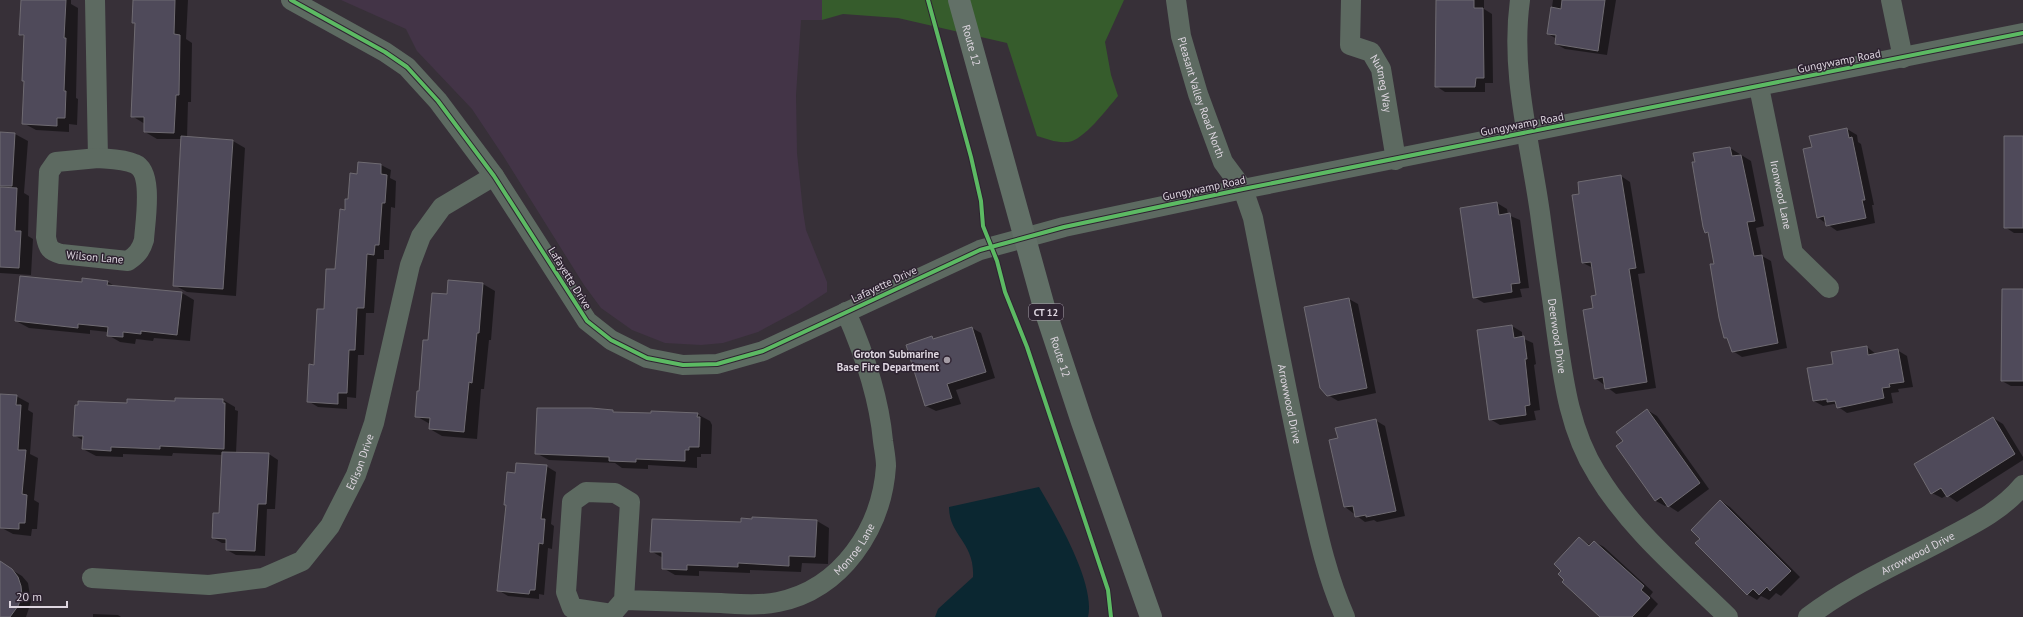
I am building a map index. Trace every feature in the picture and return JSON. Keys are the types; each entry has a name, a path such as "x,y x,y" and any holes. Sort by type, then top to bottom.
{"highway":[{"name":"Route 12","path":"959,0 1044,307 1069,385 1151,617"}],"street":[{"path":"95,0 98,158"},
{"name":"Lafayette Drive","path":"291,0 350,31 407,67 438,101 494,176 587,321 611,340 647,358 683,365 717,364 763,351 980,250 1025,237"},
{"name":"Pleasant Valley Road North","path":"1176,0 1181,36 1198,94 1223,162 1243,189"},
{"name":"Nutmeg Way","path":"1351,0 1350,45 1371,52 1381,69 1396,160"},
{"name":"Deerwood Drive","path":"1520,0 1516,46 1519,79 1566,394 1577,435 1596,474 1629,520 1728,617"},
{"path":"1891,0 1903,58"},
{"name":"Gungywamp Road","path":"1025,237 1243,189 1396,160 1527,132 1759,87 2023,33"},
{"name":"Ironwood Lane","path":"1759,87 1793,253 1829,288"},
{"name":"Wilson Lane","path":"98,158 127,161 136,164 143,169 147,179 144,240 141,248 135,256 128,261 61,254 51,251 48,246 46,237 49,172 56,162 98,158"},
{"name":"Edison Drive","path":"92,578 209,585 263,578 302,562 330,526 356,475 374,423 410,265 421,236 442,207 494,176"},
{"name":"Arrowwood Drive","path":"1243,189 1253,218 1297,442 1324,562 1335,595 1345,617"},
{"name":"Monroe Lane","path":"624,600 748,604 778,602 807,593 834,576 856,552 872,522 882,491 886,464 881,418 857,337 846,312"},
{"name":"Arrowwood Drive","path":"1808,617 1835,597 1991,515 2014,496 2023,485"},
{"path":"586,492 615,493 630,502 624,600 612,614 572,608 566,592 572,502 586,492"}],"shaded area":[{"path":"341,0 822,0 822,20 801,20 796,95 797,153 803,211 806,230 827,282 827,292 799,310 758,332 723,343 701,345 665,343 632,330 601,308 584,285 472,109 417,51 406,29"}],"green space":[{"path":"822,0 1124,0 1105,42 1111,75 1118,96 1102,116 1088,130 1074,140 1060,142 1037,136 1007,43 898,18 843,14 822,20"}],"water":[{"path":"1039,487 1073,550 1086,587 1089,603 1088,617 935,617 938,609 973,577 973,565 970,555 953,525 949,507"}],"building":[{"path":"21,0 66,0 64,38 66,38 64,91 66,91 65,118 57,118 57,126 22,124 24,35 19,35"},
{"path":"133,0 175,0 174,34 180,35 179,95 176,95 174,133 144,132 144,117 131,117 135,23 132,23"},
{"path":"1436,0 1474,0 1474,8 1483,8 1484,78 1476,78 1475,87 1435,87"},
{"path":"1562,0 1605,0 1598,51 1555,44 1556,35 1547,34 1551,7 1561,9"},
{"path":"1847,128 1849,138 1852,137 1865,200 1862,200 1866,218 1826,226 1824,216 1817,218 1803,149 1812,147 1809,136"},
{"path":"0,132 15,133 12,186 0,186"},
{"path":"181,136 233,140 223,289 173,286"},
{"path":"2004,136 2023,136 2023,228 2004,228"},
{"path":"1730,147 1732,156 1741,155 1755,221 1747,222 1754,256 1762,255 1778,343 1732,352 1727,338 1724,338 1719,318 1710,264 1714,264 1708,232 1705,233 1703,227 1692,162 1695,162 1693,153"},
{"path":"358,162 381,164 381,174 387,175 385,203 382,203 379,245 375,245 374,255 367,254 364,308 357,308 355,350 349,350 347,393 338,393 338,404 307,402 309,364 314,365 317,309 324,309 326,269 335,269 340,209 345,210 345,199 348,199 350,173 357,174"},
{"path":"1621,175 1636,268 1629,269 1647,382 1605,389 1603,377 1594,379 1583,310 1593,308 1591,296 1596,295 1591,262 1582,263 1572,195 1579,194 1578,182"},
{"path":"0,187 17,188 15,231 21,231 19,268 0,267"},
{"path":"1497,202 1499,215 1510,213 1520,283 1511,284 1512,292 1473,298 1460,208"},
{"path":"20,276 82,282 82,278 108,281 107,285 182,292 177,335 141,331 141,334 123,332 123,337 107,336 108,327 78,324 78,328 15,321"},
{"path":"448,280 483,283 479,333 477,333 472,383 469,382 464,432 429,429 430,418 415,417 417,391 419,391 423,340 428,340 432,293 447,294"},
{"path":"2002,289 2023,289 2023,381 2001,381"},
{"path":"1349,298 1367,388 1327,396 1320,388 1304,307"},
{"path":"1512,325 1514,338 1524,336 1530,405 1525,406 1526,415 1489,420 1477,330"},
{"name":"Groton Submarine Base Fire Department","path":"972,327 986,372 947,384 952,398 925,406 906,345 932,336 933,339"},
{"path":"1867,346 1868,355 1898,349 1904,382 1889,384 1890,387 1882,388 1884,398 1852,405 1837,408 1835,401 1827,402 1827,399 1813,401 1807,368 1833,364 1831,352"},
{"path":"0,394 17,395 16,405 21,405 18,450 26,450 22,494 27,495 25,523 19,523 19,529 0,528"},
{"path":"175,398 223,399 223,403 225,403 224,449 160,446 160,449 111,447 111,451 82,449 83,436 73,436 75,405 78,405 78,401 127,403 127,399 175,401"},
{"path":"537,408 591,408 613,410 613,412 651,413 651,411 698,413 697,417 700,417 699,447 689,447 689,450 685,450 685,461 636,459 636,462 609,461 609,457 535,454"},
{"path":"1647,409 1700,483 1668,507 1661,497 1655,501 1616,446 1623,441 1616,432"},
{"path":"1993,417 2015,454 1947,497 1941,488 1931,494 1914,464"},
{"path":"1376,419 1396,511 1366,517 1366,515 1355,517 1353,506 1344,507 1329,440 1338,438 1335,428"},
{"path":"222,452 269,453 266,504 258,504 255,551 226,550 226,539 212,538 213,513 219,513"},
{"path":"516,463 547,465 541,519 545,519 543,544 539,543 535,590 530,590 529,594 497,591 506,505 504,505 507,472 515,473"},
{"path":"1720,500 1791,571 1770,591 1767,587 1759,595 1753,589 1747,595 1695,543 1700,539 1691,530"},
{"path":"752,517 817,520 815,557 789,556 789,566 738,563 738,567 687,565 687,570 662,569 662,552 650,552 652,519 741,522 741,518 752,519"},
{"path":"1579,537 1589,546 1594,541 1644,586 1641,590 1650,598 1632,617 1600,617 1562,582 1564,580 1558,574 1561,571 1554,564"},
{"path":"0,561 12,569 18,577 21,586 22,596 18,606 10,617 0,617"}],"cycle path":[{"path":"291,0 385,52 407,67 438,101 494,176 587,321 611,340 647,358 683,365 717,364 763,351 980,250 1064,227 1243,189 2023,33"},
{"path":"928,0 971,157 981,201 983,226 997,261 1005,292 1027,347 1108,590 1111,617"}],"place":[{"name":"Groton Submarine Base Fire Department","path":"947,360"}]}
